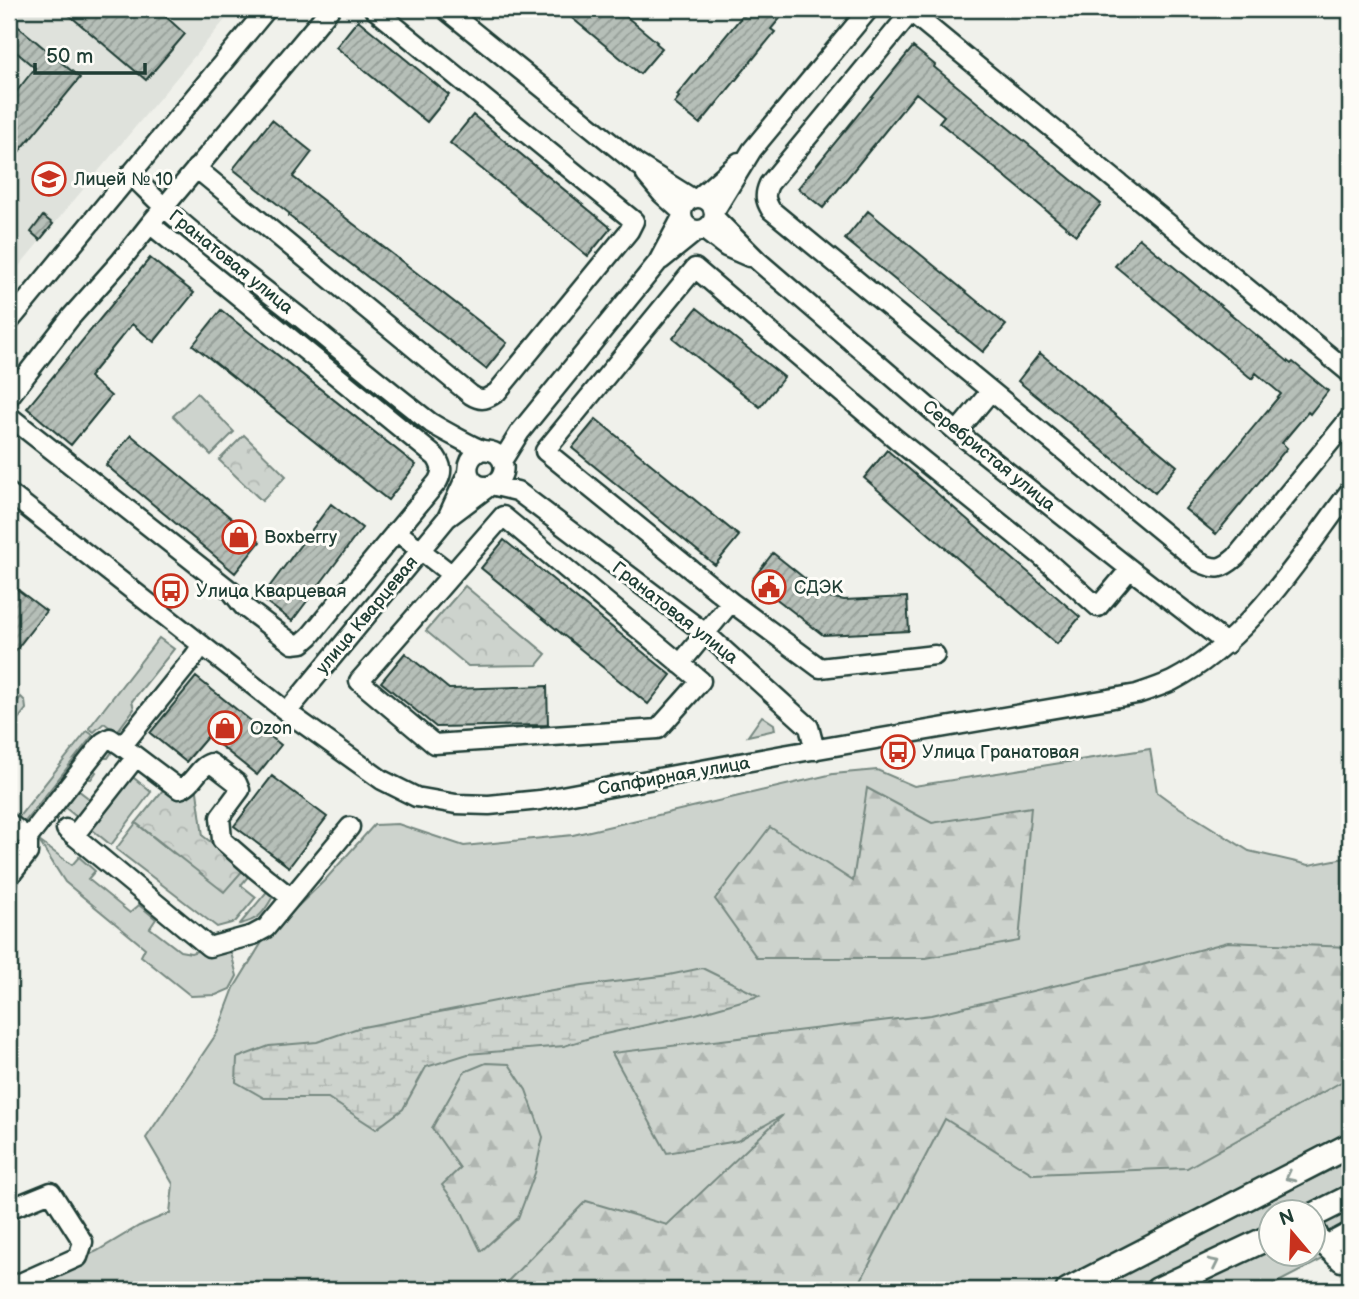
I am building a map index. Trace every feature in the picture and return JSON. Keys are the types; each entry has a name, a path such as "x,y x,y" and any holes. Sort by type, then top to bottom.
{"main road":[{"path":"1068,1290 1350,1145"},
{"path":"1328,1208 1350,1197"},
{"path":"1157,1290 1258,1243"}],"street":[{"path":"9,322 267,9"},
{"path":"9,397 71,317 120,262 330,9"},
{"path":"196,168 471,395 478,399 487,399 496,392 629,231 634,221 374,9"},
{"path":"445,9 637,164 662,194 689,207 708,202 707,222"},
{"path":"658,262 707,222 752,150 869,9"},
{"path":"1350,373 909,10 769,184 765,193 765,201 771,210 1199,562 1212,569 1225,566 1236,557 1350,418"},
{"path":"447,517 472,456 494,457 520,432 658,262 689,207 752,150"},
{"name":"Гранатовая улица","path":"130,174 164,207 242,272 435,425 494,457 517,491 705,633 809,727 816,750"},
{"path":"689,207 688,227 707,222"},
{"name":"Серебристая улица","path":"707,222 726,247 758,261 957,432 1227,644"},
{"path":"9,416 231,591 243,606 293,644 302,643 310,636 438,481 442,472 436,457 150,223"},
{"path":"935,655 820,668 731,602 545,451 695,268 896,439 1040,555 1098,607 1129,569"},
{"path":"957,432 991,391"},
{"name":"Гранатовая улица","path":"435,425 468,469"},
{"path":"447,517 501,478 494,457"},
{"path":"468,469 471,478 480,485 491,485"},
{"name":"Гранатовая улица","path":"491,485 517,491"},
{"name":"Сапфирная улица","path":"9,493 287,712 382,780 416,797 456,804 489,805 540,800 1137,694 1170,682 1227,644 1267,601 1350,491"},
{"path":"503,516 701,681 658,729 434,744 359,681 451,574 503,516"},
{"name":"улица Кварцевая","path":"287,712 447,517"},
{"path":"396,531 451,574"},
{"path":"680,664 731,602"},
{"path":"202,645 70,832 209,947 266,928 350,827"},
{"path":"9,877 28,853 28,838 103,742 110,738 179,789 184,788 203,767 211,763 237,783 240,790 219,817 222,840 291,898"},
{"path":"9,823 28,838"},
{"path":"9,1209 51,1192 83,1242 78,1258 9,1288"},
{"path":"1328,1244 1350,1232"},
{"path":"1328,1250 1341,1262"}],"shaded area":[{"name":"Лицей № 10","path":"9,9 234,9 9,278"}],"green space":[{"path":"197,393 234,432 211,455 173,416"},
{"path":"244,435 286,476 262,501 219,460"},
{"path":"465,586 546,654 537,665 468,666 426,631"},
{"path":"159,638 174,649 132,701 134,709 119,729 113,730 104,723 94,732 89,728"},
{"path":"21,697 25,701 26,709 19,718 9,712 9,703 14,706"},
{"path":"762,716 774,724 775,730 748,736"},
{"path":"87,731 93,735 23,824 9,817 9,813 17,819"},
{"path":"106,744 114,749 94,770 96,772 91,779 87,779 78,790 104,810 129,774 151,792 111,845 62,805"},
{"path":"1150,749 1157,792 1249,851 1309,865 1350,857 1350,1137 1079,1278 1052,1290 10,1290 97,1251 139,1226 170,1213 173,1184 146,1138 217,1033 234,988 264,939 325,880 374,825 398,824 464,846 573,835 833,774 877,770 914,786"},
{"path":"196,784 203,836 245,868 224,892 136,823 167,785 187,797"},
{"path":"867,788 932,823 1031,807 1019,941 926,958 757,958 715,899 770,827 853,881"},
{"path":"136,823 173,853 245,868 251,873 241,885 256,897 235,922 217,927 116,849"},
{"path":"39,841 72,865 79,857 95,871 88,879 130,913 139,905 156,919 150,928 180,951 191,953 228,941 237,976 230,989 216,995 191,996 141,956 145,948 65,882"},
{"path":"269,889 272,898 263,912 240,924"},
{"path":"1228,942 1350,947 1350,1077 1187,1168 1033,1174 945,1119 856,1290 480,1290 507,1282 586,1201 667,1225 783,1115 737,1141 667,1153 612,1053 931,1015"},
{"path":"702,968 759,996 564,1046 468,1054 426,1067 403,1109 376,1129 328,1098 264,1098 236,1082 237,1058 269,1046 317,1042 358,1028 511,998"},
{"path":"486,1063 509,1064 526,1090 543,1137 535,1173 518,1218 481,1251 462,1212 442,1185 460,1168 432,1128 464,1072"},
{"path":"1350,1160 1350,1183 1321,1198 1275,1198"},
{"path":"1258,1207 1258,1230 1138,1290 1088,1290"},
{"path":"1350,1207 1350,1245 1328,1256 1328,1219"},
{"path":"1258,1254 1258,1268 1306,1268 1263,1290 1184,1290"}],"building":[{"path":"62,9 171,9 165,16 185,34 146,80"},
{"path":"561,9 614,9 662,48 640,74"},
{"path":"751,9 788,9 771,29 775,32 700,124 674,103 679,97 677,95 743,15"},
{"path":"9,19 80,78 9,164 9,101 35,68 9,46"},
{"path":"358,20 449,95 427,122 336,47"},
{"path":"913,47 1101,204 1076,235 939,122 944,116 916,93 823,208 798,188"},
{"path":"473,115 611,228 588,256 450,143"},
{"path":"272,120 312,152 293,177 507,343 486,369 289,216 290,214 233,169"},
{"path":"868,211 1006,325 983,352 845,239"},
{"path":"43,216 53,224 40,240 31,232"},
{"path":"1139,238 1291,364 1293,362 1328,391 1282,443 1287,448 1216,534 1185,509 1281,394 1256,373 1252,379 1115,266"},
{"path":"150,258 194,293 154,342 132,324 89,377 111,396 71,445 27,408"},
{"path":"697,308 784,377 760,407 673,338"},
{"path":"221,310 416,465 388,500 193,345"},
{"path":"1040,353 1177,466 1155,493 1018,381"},
{"path":"596,419 739,536 715,565 572,448"},
{"path":"131,435 260,542 235,573 106,465"},
{"path":"887,450 1080,617 1057,644 864,478"},
{"path":"331,504 362,528 292,621 261,598"},
{"path":"504,540 671,675 648,704 481,568"},
{"path":"773,553 828,597 844,600 907,597 909,631 823,635 752,580"},
{"path":"9,583 46,611 9,659"},
{"path":"405,653 449,689 547,686 548,725 436,727 381,682"},
{"path":"196,677 281,745 257,775 208,736 186,762 150,733"},
{"path":"272,776 327,817 289,867 234,826"}],"place":[{"name":"Лицей № 10","path":"49,179"},
{"name":"Boxberry","path":"239,537"},
{"name":"СДЭК","path":"769,587"},
{"name":"Улица Кварцевая","path":"171,591"},
{"name":"Ozon","path":"225,728"},
{"name":"Улица Гранатовая","path":"898,752"}]}
